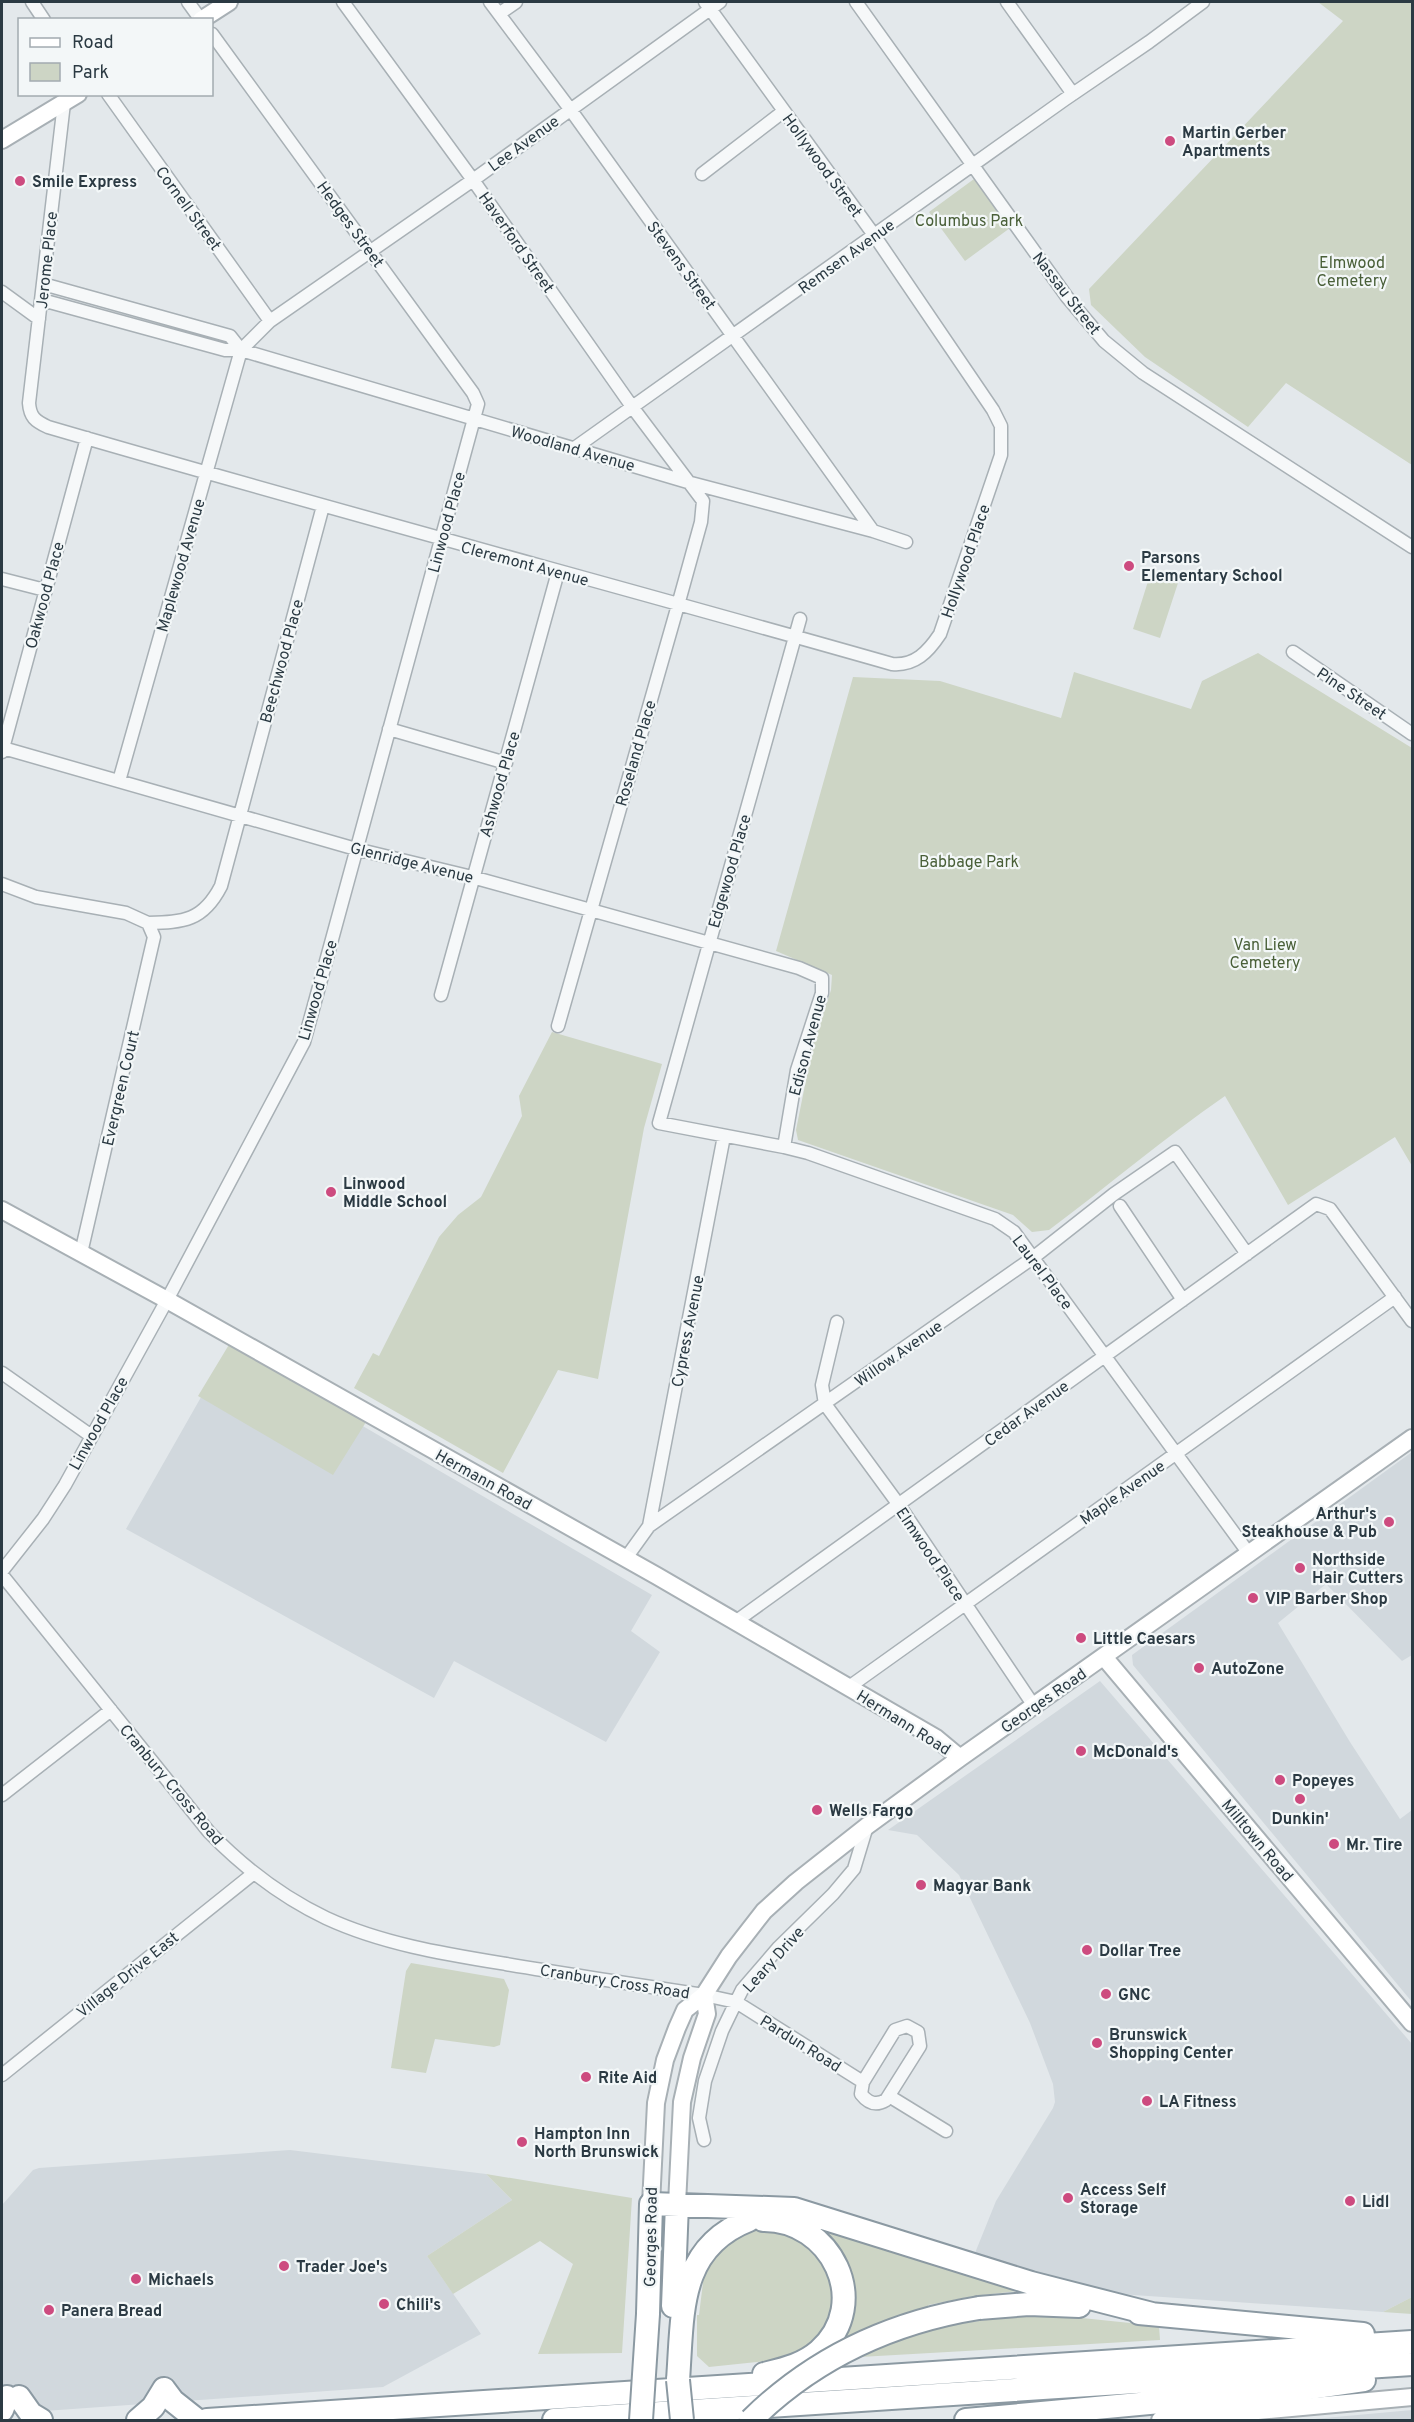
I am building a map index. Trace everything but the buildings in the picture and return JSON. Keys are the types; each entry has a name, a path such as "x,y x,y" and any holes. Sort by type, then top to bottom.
{"highway":[{"path":"650,2211 794,2209 1030,2283 1152,2314"},
{"name":"Georges Road","path":"650,2211 648,2314 661,2418"},
{"path":"676,2211 784,2222 807,2232 821,2242 835,2261 841,2278 843,2298 840,2318 826,2345 814,2356 800,2364 700,2388"},
{"name":"Georges Road","path":"676,2211 678,2312"},
{"path":"661,2418 678,2380 678,2312 688,2284 703,2253 718,2236 749,2220"},
{"path":"751,2421 784,2390 813,2369 862,2342 913,2321 979,2308 1044,2304 1334,2332 1413,2336"},
{"path":"207,2421 1413,2342"},
{"path":"633,2421 1413,2364"},
{"path":"966,2421 1302,2389 1413,2373"},
{"path":"138,2421 157,2403 164,2388 173,2401 197,2421"},
{"path":"9,2401 41,2421"},
{"path":"554,2421 661,2418"}],"street":[{"path":"32,2 43,18"},
{"path":"188,2 200,18"},
{"path":"203,18 229,2"},
{"name":"Haverford Street","path":"343,2 473,180 633,408 691,483"},
{"name":"Stevens Street","path":"489,2 570,109 873,531"},
{"path":"499,14 516,2"},
{"name":"Nassau Street","path":"856,2 1067,297 1104,341 1143,373 1413,547"},
{"path":"1007,2 1073,93"},
{"name":"Remsen Avenue","path":"576,447 1203,2"},
{"name":"Lee Avenue","path":"241,350 270,321 473,180 712,4"},
{"name":"Hollywood Street","path":"712,4 993,410 1001,426 1001,455"},
{"name":"Hedges Street","path":"213,35 477,398 478,404 474,420"},
{"name":"Cornell Street","path":"109,96 270,321"},
{"path":"2,140 71,98"},
{"name":"Jerome Place","path":"32,417 29,403 43,285 71,98"},
{"path":"702,174 784,111"},
{"name":"Woodland Avenue","path":"43,285 230,336 241,350"},
{"path":"2,292 39,319"},
{"name":"Woodland Avenue","path":"42,300 225,350 241,350 474,420 576,447 691,483 873,531 906,542"},
{"name":"Maplewood Avenue","path":"119,781 241,350"},
{"name":"Cleremont Avenue","path":"32,417 48,427 206,473 892,664 909,663 917,659"},
{"name":"Linwood Place","path":"2,1573 43,1519 65,1485 167,1300 304,1042 474,420"},
{"name":"Oakwood Place","path":"2,750 87,438"},
{"name":"Hollywood Place","path":"917,659 928,651 940,634 1001,455"},
{"name":"Roseland Place","path":"558,1026 700,522 703,501 691,483"},
{"name":"Beechwood Place","path":"239,816 322,506"},
{"name":"Ashwood Place","path":"441,995 558,572"},
{"path":"2,579 45,590"},
{"name":"Edgewood Place","path":"659,1123 800,619"},
{"name":"Pine Street","path":"1293,652 1413,734"},
{"path":"389,729 506,763"},
{"name":"Glenridge Avenue","path":"2,750 356,849 472,877 799,968 822,978"},
{"path":"2,884 36,897 126,913 148,923 178,922 199,914 212,903 221,886 239,816"},
{"name":"Evergreen Court","path":"81,1253 151,955 154,937 148,923"},
{"name":"Edison Avenue","path":"784,1147 797,1070 822,993 822,978"},
{"name":"Laurel Place","path":"659,1123 784,1147 847,1166 995,1220 1014,1232 1250,1555"},
{"name":"Cypress Avenue","path":"649,1526 724,1136"},
{"name":"Willow Avenue","path":"626,1558 649,1526 1034,1257 1114,1194 1176,1152 1246,1254"},
{"name":"Cedar Avenue","path":"735,1622 1316,1204 1330,1209 1395,1297"},
{"path":"1120,1206 1183,1300"},
{"name":"Hermann Road","path":"2,1210 626,1558 936,1738 960,1758"},
{"path":"1395,1297 1413,1321"},
{"name":"Maple Avenue","path":"849,1687 1395,1297"},
{"path":"825,1404 822,1385 837,1322"},
{"path":"2,1373 90,1436"},
{"name":"Elmwood Place","path":"825,1404 899,1505 1034,1706"},
{"name":"Georges Road","path":"650,2211 654,2122 665,2060 685,2010 704,1995 729,1956 764,1911 796,1882 867,1826 960,1758 1413,1438"},
{"name":"Cranbury Cross Road","path":"2,1573 209,1832 254,1873 306,1907 363,1933 444,1954 704,1995"},
{"name":"Milltown Road","path":"1104,1657 1413,2023"},
{"path":"2,1795 111,1710"},
{"name":"Leary Drive","path":"704,2140 699,2118 705,2081 722,2031 742,1990 779,1947 833,1894 854,1869 867,1826"},
{"name":"Village Drive East","path":"2,2075 254,1873"},
{"name":"Georges Road","path":"676,2211 682,2102 692,2058 707,2014 704,1995"},
{"name":"Pardun Road","path":"704,1995 736,2002 863,2082"},
{"path":"903,2026 913,2028 920,2037 920,2046 889,2096 878,2104 868,2101 861,2094 863,2082 895,2030 903,2026"},
{"path":"889,2096 946,2131"},
{"path":"1160,2421 1413,2397"}],"shaded area":[{"path":"229,1348 652,1595 631,1631 660,1652 606,1742 454,1661 434,1698 126,1529"},
{"path":"1412,1452 1412,1655 1402,1661 1326,1584 1278,1623 1400,1819 1412,1810 1412,2002 1133,1665 1132,1655"},
{"path":"1100,1681 1412,2044 1412,2297 1383,2312 1090,2292 975,2253 996,2201 1053,2108 1055,2102 1053,2084 1030,2023 959,1875 917,1835 888,1830"},
{"path":"290,2150 486,2174 512,2200 427,2256 481,2334 383,2387 2,2414 2,2205 33,2170"},
{"path":"1412,2410 1412,2420 1303,2420"}],"green space":[{"name":"Elmwood Cemetery","path":"1318,2 1412,2 1412,465 1286,383 1248,427 1145,357 1091,305 1089,289 1343,21"},
{"name":"Columbus Park","path":"974,179 1010,228 965,261 929,212"},
{"path":"1150,575 1178,583 1160,638 1133,629"},
{"path":"1258,653 1412,748 1412,1166 1395,1137 1288,1205 1225,1096 1049,1230 1032,1232 1013,1215 798,1140 796,1130 813,1045 831,990 832,975 776,951 853,677 940,681 1061,718 1074,672 1191,709 1202,681"},
{"path":"552,1032 662,1064 644,1128 598,1379 558,1370 503,1473 354,1388 373,1353 379,1356 439,1237 458,1215 481,1197 522,1116 519,1096"},
{"path":"233,1338 371,1414 333,1475 198,1396"},
{"path":"411,1963 504,1979 509,1990 500,2045 494,2047 435,2039 426,2073 391,2068 406,1971"},
{"path":"486,2174 632,2198 622,2353 538,2354 573,2264 540,2241 453,2294 427,2256 512,2200"},
{"path":"808,2217 1027,2290 974,2296 928,2305 931,2328 1020,2315 1082,2318 1159,2326 1160,2340 860,2357 842,2337 854,2289"},
{"path":"751,2227 805,2237 833,2274 834,2310 816,2344 800,2353 777,2360 709,2367 697,2356 697,2315 699,2315 706,2258"},
{"path":"1412,2297 1412,2314 1383,2312"}],"place":[{"name":"Martin Gerber Apartments","path":"1170,141"},
{"name":"Smile Express","path":"20,181"},
{"name":"Parsons Elementary School","path":"1129,566"},
{"name":"Linwood Middle School","path":"331,1192"},
{"name":"Arthur's Steakhouse & Pub","path":"1389,1522"},
{"name":"Northside Hair Cutters","path":"1300,1568"},
{"name":"VIP Barber Shop","path":"1253,1598"},
{"name":"Little Caesars","path":"1081,1638"},
{"name":"AutoZone","path":"1199,1668"},
{"name":"McDonald's","path":"1081,1751"},
{"name":"Popeyes","path":"1280,1780"},
{"name":"Dunkin'","path":"1300,1799"},
{"name":"Wells Fargo","path":"817,1810"},
{"name":"Mr. Tire","path":"1334,1844"},
{"name":"Magyar Bank","path":"921,1885"},
{"name":"Dollar Tree","path":"1087,1950"},
{"name":"GNC","path":"1106,1994"},
{"name":"Brunswick Shopping Center","path":"1097,2043"},
{"name":"Rite Aid","path":"586,2077"},
{"name":"LA Fitness","path":"1147,2101"},
{"name":"Hampton Inn North Brunswick","path":"522,2142"},
{"name":"Access Self Storage","path":"1068,2198"},
{"name":"Lidl","path":"1350,2201"},
{"name":"Trader Joe's","path":"284,2266"},
{"name":"Michaels","path":"136,2279"},
{"name":"Chili's","path":"384,2304"},
{"name":"Panera Bread","path":"49,2310"}],"park label":[{"name":"Babbage Park","path":"969,861"},
{"name":"Van Liew Cemetery","path":"1265,953"}]}
